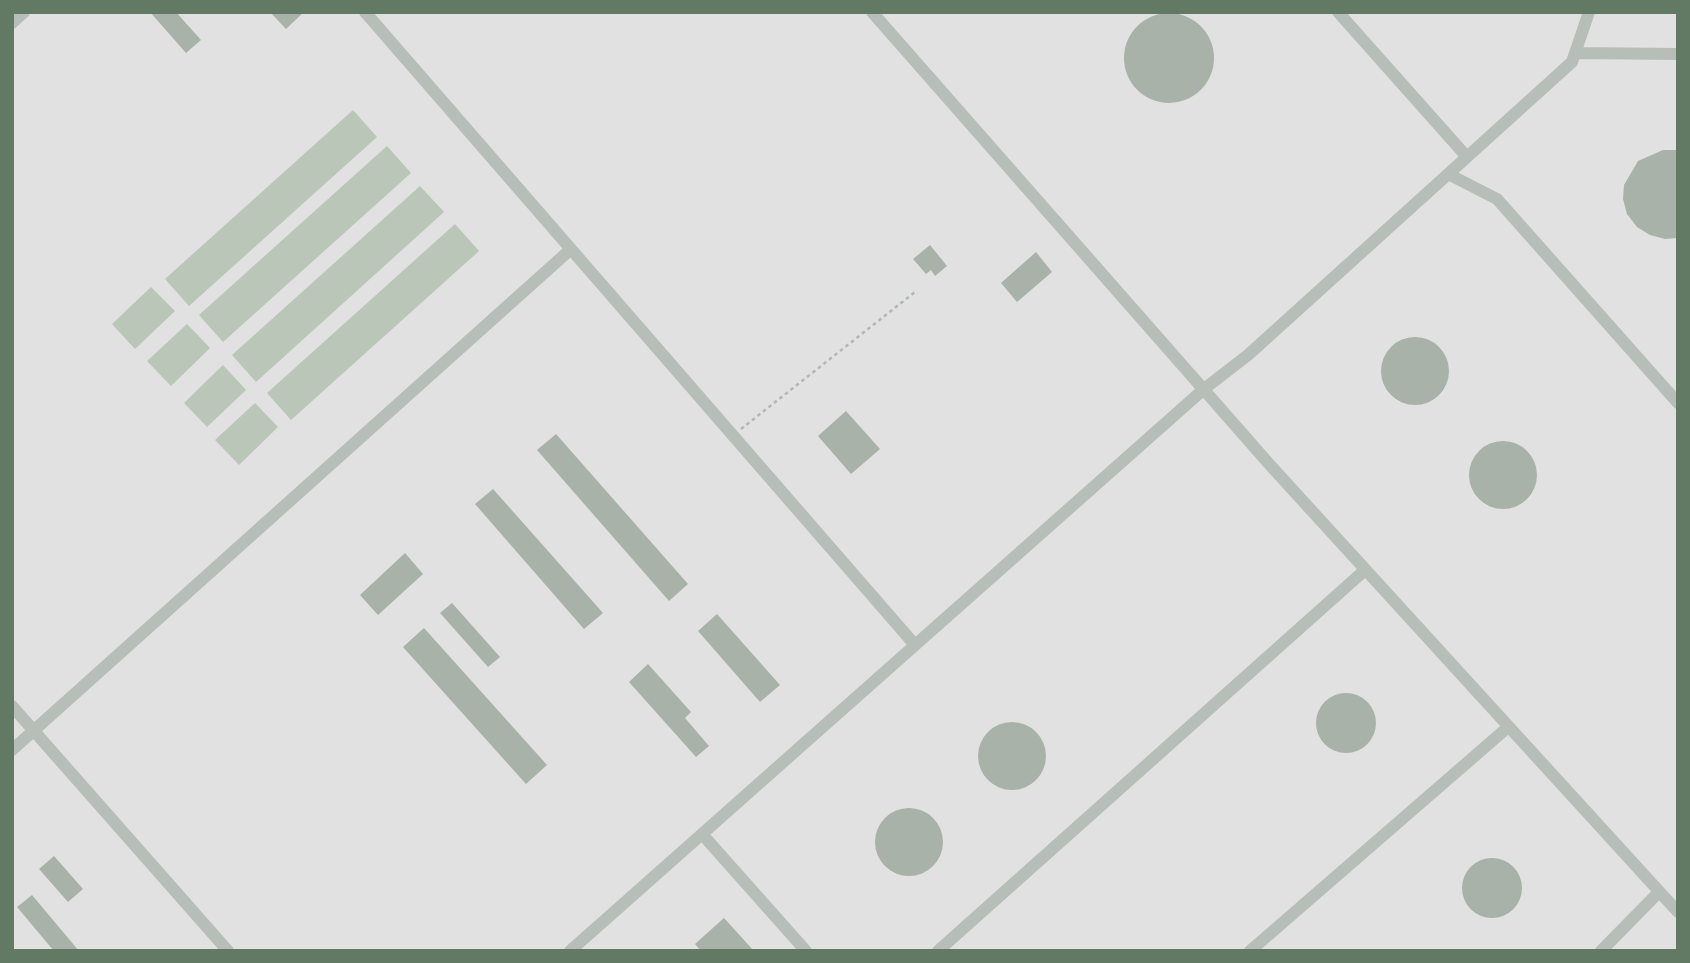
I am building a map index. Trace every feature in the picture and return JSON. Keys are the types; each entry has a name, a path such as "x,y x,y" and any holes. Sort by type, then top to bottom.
{"lane":[{"path":"12,23 24,12"},
{"path":"365,12 915,645"},
{"path":"872,12 1365,570 1678,912"},
{"path":"1338,12 1467,157"},
{"path":"570,951 1204,389 1248,355 1572,62 1589,12"},
{"path":"1575,53 1678,54"},
{"path":"1448,174 1497,199 1678,403"},
{"path":"12,750 571,249"},
{"path":"938,951 1365,570"},
{"path":"12,706 228,951"},
{"path":"1250,951 1507,728"},
{"path":"702,834 806,951"},
{"path":"1601,951 1659,892"}],"path":[{"path":"733,436 915,292"}],"shaded area":[{"path":"12,12 1678,12 1678,951 12,951"},
{"path":"353,110 377,137 189,306 165,279"},
{"path":"387,146 411,173 223,342 199,315"},
{"path":"420,186 444,212 256,382 232,355"},
{"path":"455,224 479,251 291,420 267,393"},
{"path":"151,287 175,311 135,349 112,324"},
{"path":"187,324 210,348 171,386 147,361"},
{"path":"223,365 246,390 207,427 184,403"},
{"path":"255,403 278,427 239,465 215,440"}],"building":[{"path":"150,12 176,12 201,40 186,53"},
{"path":"270,12 304,12 286,29"},
{"path":"1169,13 1194,21 1206,33 1214,58 1206,83 1194,95 1169,103 1144,95 1132,83 1124,58 1132,33 1144,21"},
{"path":"1663,150 1678,150 1678,238 1665,239 1650,235 1637,227 1627,214 1623,199 1624,185 1638,161"},
{"path":"930,245 947,266 935,276 931,270 926,274 913,259"},
{"path":"1036,252 1052,272 1017,302 1001,283"},
{"path":"1422,337 1443,352 1449,364 1447,384 1439,395 1422,405 1408,405 1391,395 1383,384 1381,364 1391,347 1402,339"},
{"path":"846,411 880,449 851,474 818,436"},
{"path":"556,434 688,584 669,601 537,450"},
{"path":"1510,441 1531,456 1537,468 1535,488 1527,499 1510,509 1496,509 1479,499 1471,488 1469,468 1479,451 1490,443"},
{"path":"493,489 603,613 584,629 475,504"},
{"path":"405,553 423,574 378,615 360,595"},
{"path":"452,603 500,657 488,667 440,613"},
{"path":"717,614 780,685 760,702 698,631"},
{"path":"424,628 547,765 526,784 403,647"},
{"path":"648,664 691,712 685,718 709,746 696,757 629,682"},
{"path":"1346,693 1367,702 1376,723 1367,744 1346,753 1325,744 1316,723 1325,702"},
{"path":"1019,722 1040,737 1046,749 1044,769 1036,780 1019,790 1005,790 988,780 980,769 978,749 988,732 999,724"},
{"path":"916,808 937,823 943,835 941,855 933,866 916,876 902,876 885,866 877,855 875,835 885,818 896,810"},
{"path":"54,856 83,889 68,902 39,869"},
{"path":"1492,858 1513,867 1522,888 1513,909 1492,918 1471,909 1462,888 1471,867"},
{"path":"32,895 79,951 54,951 17,907"},
{"path":"724,918 754,951 701,951 695,944"}]}
